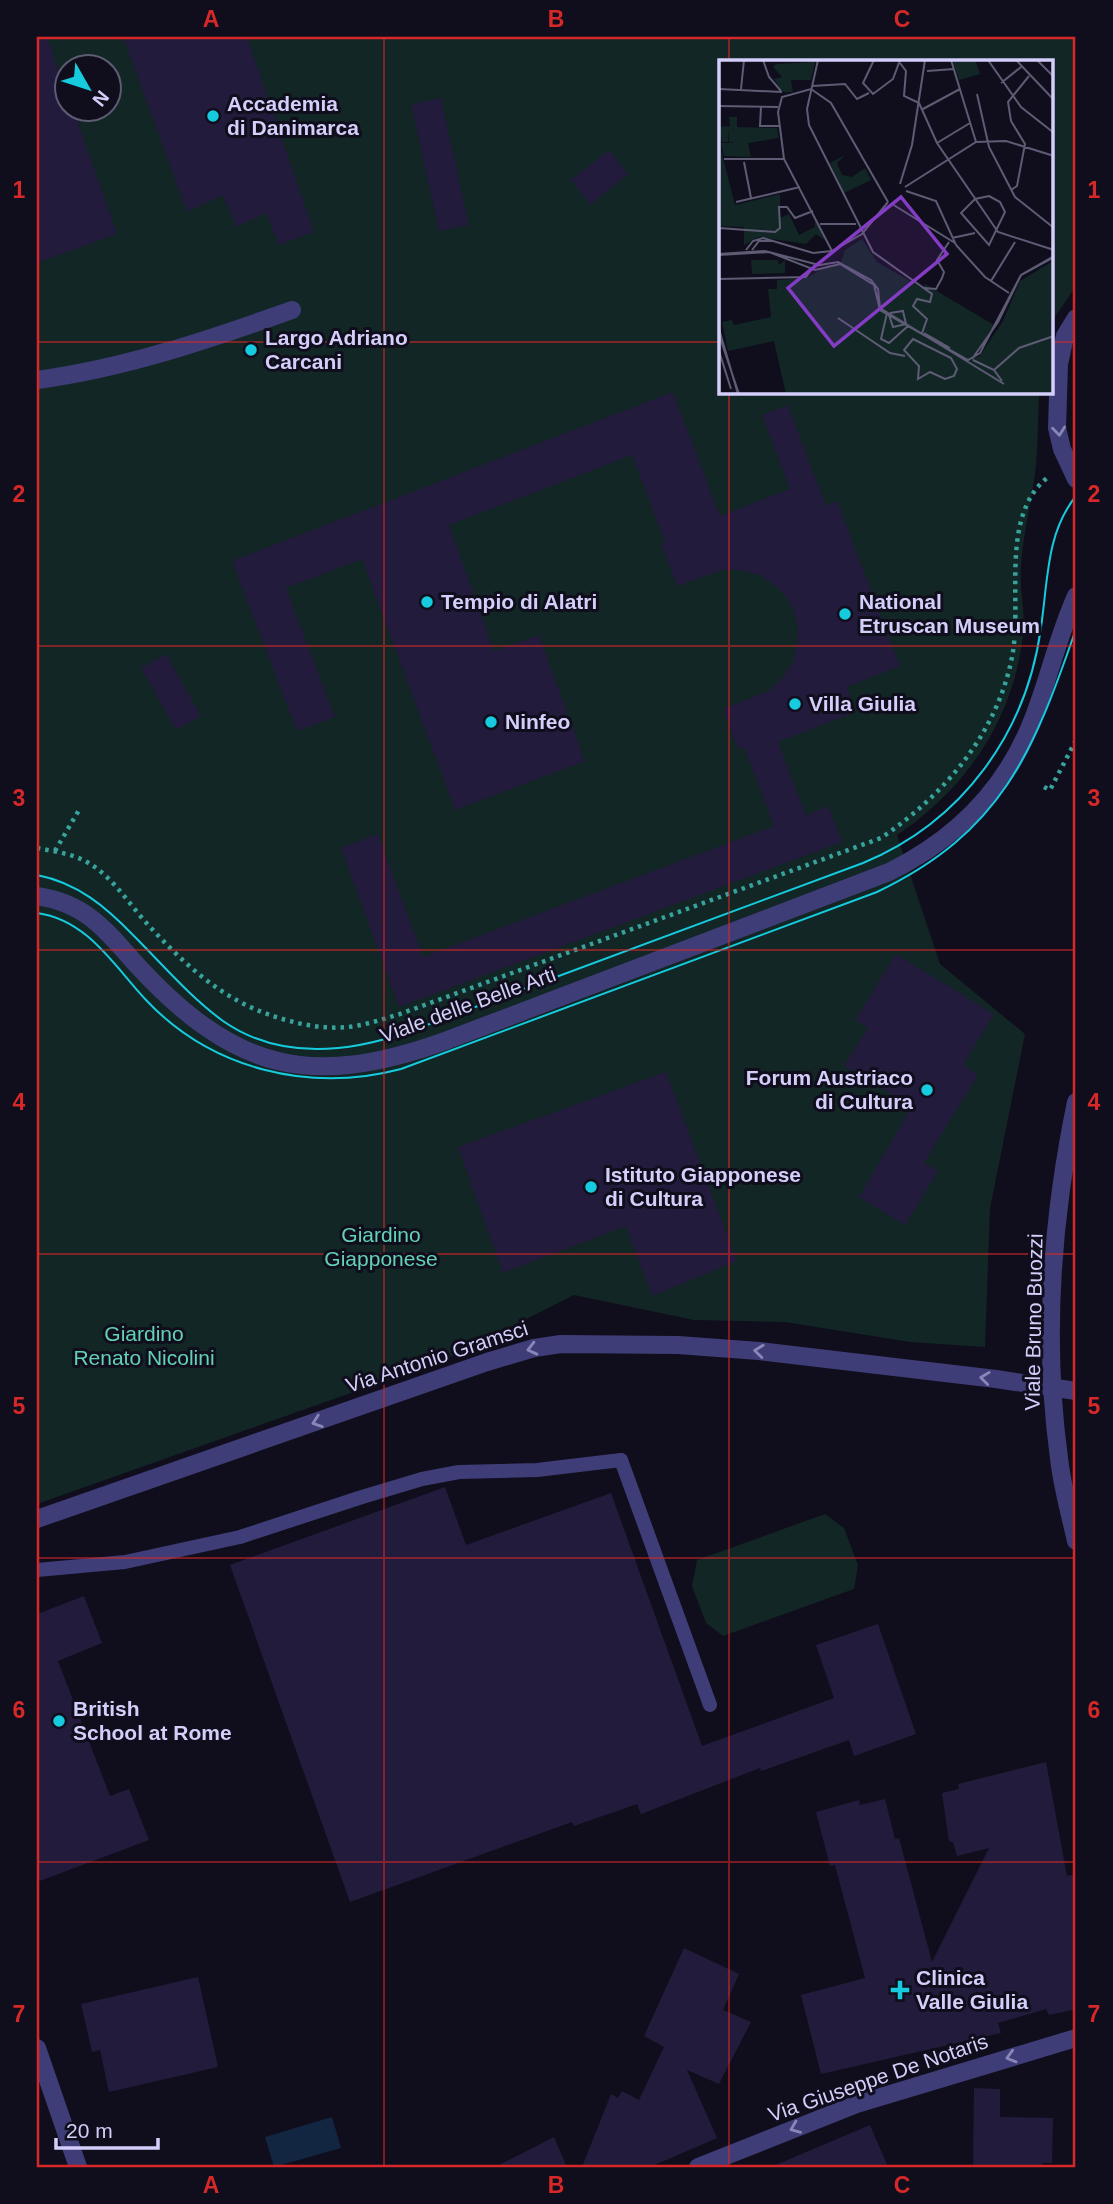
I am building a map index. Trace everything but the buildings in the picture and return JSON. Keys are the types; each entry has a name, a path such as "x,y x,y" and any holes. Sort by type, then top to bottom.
{"street":[{"path":"37,380 133,362 205,341 292,310"},
{"path":"1076,318 1065,336 1059,364 1057,428 1062,449 1076,479"},
{"name":"Viale delle Belle Arti","path":"37,896 68,903 91,916 183,1009 224,1039 255,1055 276,1062 300,1065 337,1066 378,1061 445,1041 889,872 913,860 942,840 983,802 1014,761 1034,718 1074,605"},
{"name":"Viale Bruno Buozzi","path":"1076,1102 1068,1141 1054,1256 1052,1387 1059,1459 1076,1541"},
{"name":"Via Antonio Gramsci","path":"37,1519 487,1362 547,1345 620,1343 725,1347 1076,1391"},
{"name":"Via Giuseppe De Notaris","path":"698,2167 858,2104 1076,2038"},
{"path":"37,2048 78,2167"}],"lane":[{"path":"37,1570 125,1562 240,1537 422,1479 458,1472 537,1470 621,1460 710,1705"}],"path":[{"path":"37,848 84,860 108,878 168,946 203,979 228,997 255,1011 302,1024 334,1028 360,1025 400,1014 881,838 907,821 946,785 968,755 990,718 1007,679 1017,618 1015,548 1019,525 1031,498 1042,482"},
{"path":"1044,787 1050,790 1076,740"},
{"path":"54,851 79,810"}],"green space":[{"path":"37,37 1076,37 1076,286 1054,318 1054,60 719,60 719,394 1039,394 1036,466 1021,566 1023,635 1009,696 997,723 965,773 945,796 897,835 940,964 1025,1034 990,1208 985,1347 910,1342 785,1322 694,1320 574,1295 447,1359 37,1504"},
{"path":"825,1514 844,1528 858,1565 854,1589 723,1636 706,1623 692,1586 697,1560"}],"water":[{"path":"332,2117 341,2148 274,2167 265,2137"}],"tram line":[{"path":"37,875 66,884 102,906 199,1002 245,1034 267,1042 314,1049 361,1045 408,1032 863,863 931,824 959,798 984,769 1005,737 1021,703 1033,666 1041,627 1054,542 1066,510 1076,496"},
{"path":"37,913 55,917 85,935 99,946 146,1000 172,1024 201,1044 232,1059 264,1070 298,1076 367,1076 401,1069 877,892 920,869 955,843 984,815 1007,785 1044,714 1076,629"}],"place":[{"name":"Accademia di Danimarca","path":"213,116"},
{"name":"Largo Adriano Carcani","path":"251,350"},
{"name":"Tempio di Alatri","path":"427,602"},
{"name":"National Etruscan Museum","path":"845,614"},
{"name":"Villa Giulia","path":"795,704"},
{"name":"Ninfeo","path":"491,722"},
{"name":"Forum Austriaco di Cultura","path":"927,1090"},
{"name":"Istituto Giapponese di Cultura","path":"591,1187"},
{"name":"British School at Rome","path":"59,1721"},
{"name":"Clinica Valle Giulia","path":"900,1990"}],"park label":[{"name":"Giardino Giapponese","path":"381,1247"},
{"name":"Giardino Renato Nicolini","path":"144,1346"}]}
